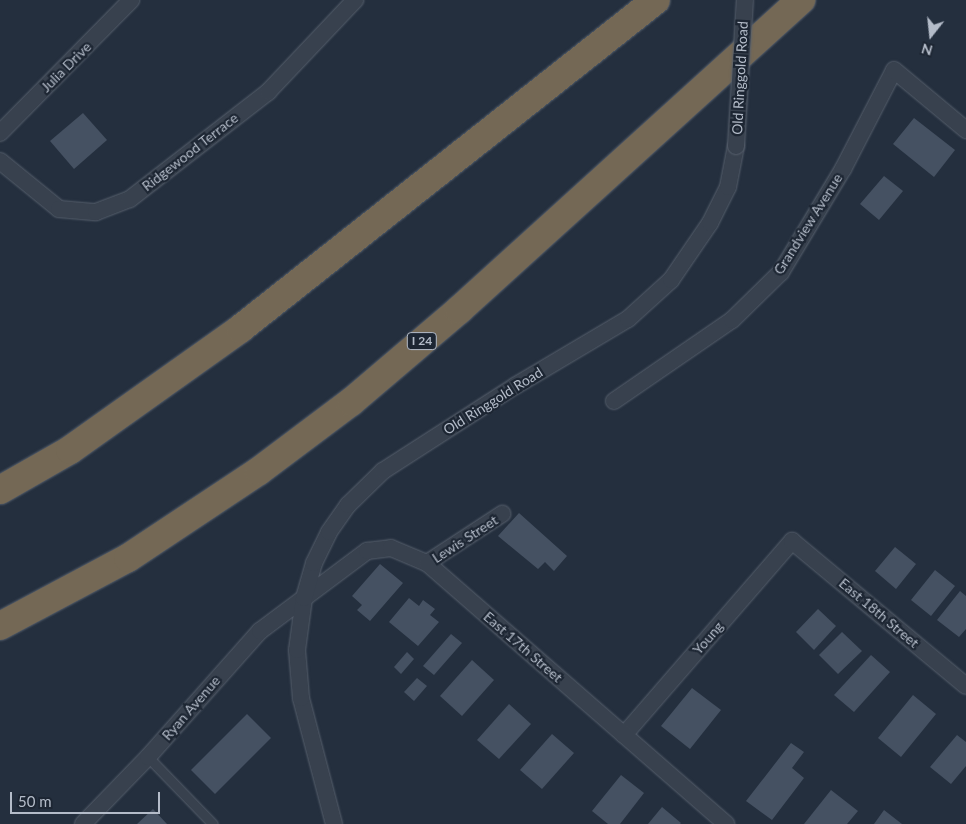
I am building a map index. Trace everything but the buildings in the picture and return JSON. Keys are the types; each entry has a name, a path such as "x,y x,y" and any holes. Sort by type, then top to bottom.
{"highway":[{"path":"0,490 70,450 240,329 656,0"},
{"name":"I 24","path":"0,626 128,558 260,471 351,402 459,310 801,0"}],"street":[{"name":"Julia Drive","path":"0,133 131,0"},
{"name":"Ridgewood Terrace","path":"0,161 59,209 96,212 130,199 268,92 356,0"},
{"name":"Old Ringgold Road","path":"334,824 302,698 297,650 304,598 314,563 329,532 348,505 383,471 515,386 628,319 671,280 710,223 728,187 736,146 745,0"},
{"name":"Grandview Avenue","path":"614,401 732,320 781,272 843,169 894,70 966,130"},
{"name":"Lewis Street","path":"428,563 502,514"},
{"name":"East 18th Street","path":"792,541 966,686"},
{"name":"Young","path":"624,735 792,541"},
{"name":"East 17th Street","path":"304,598 367,551 391,548 428,563 726,824"},
{"name":"Ryan Avenue","path":"82,824 148,757 260,631 304,598"}],"lane":[{"path":"148,757 213,824"}]}
